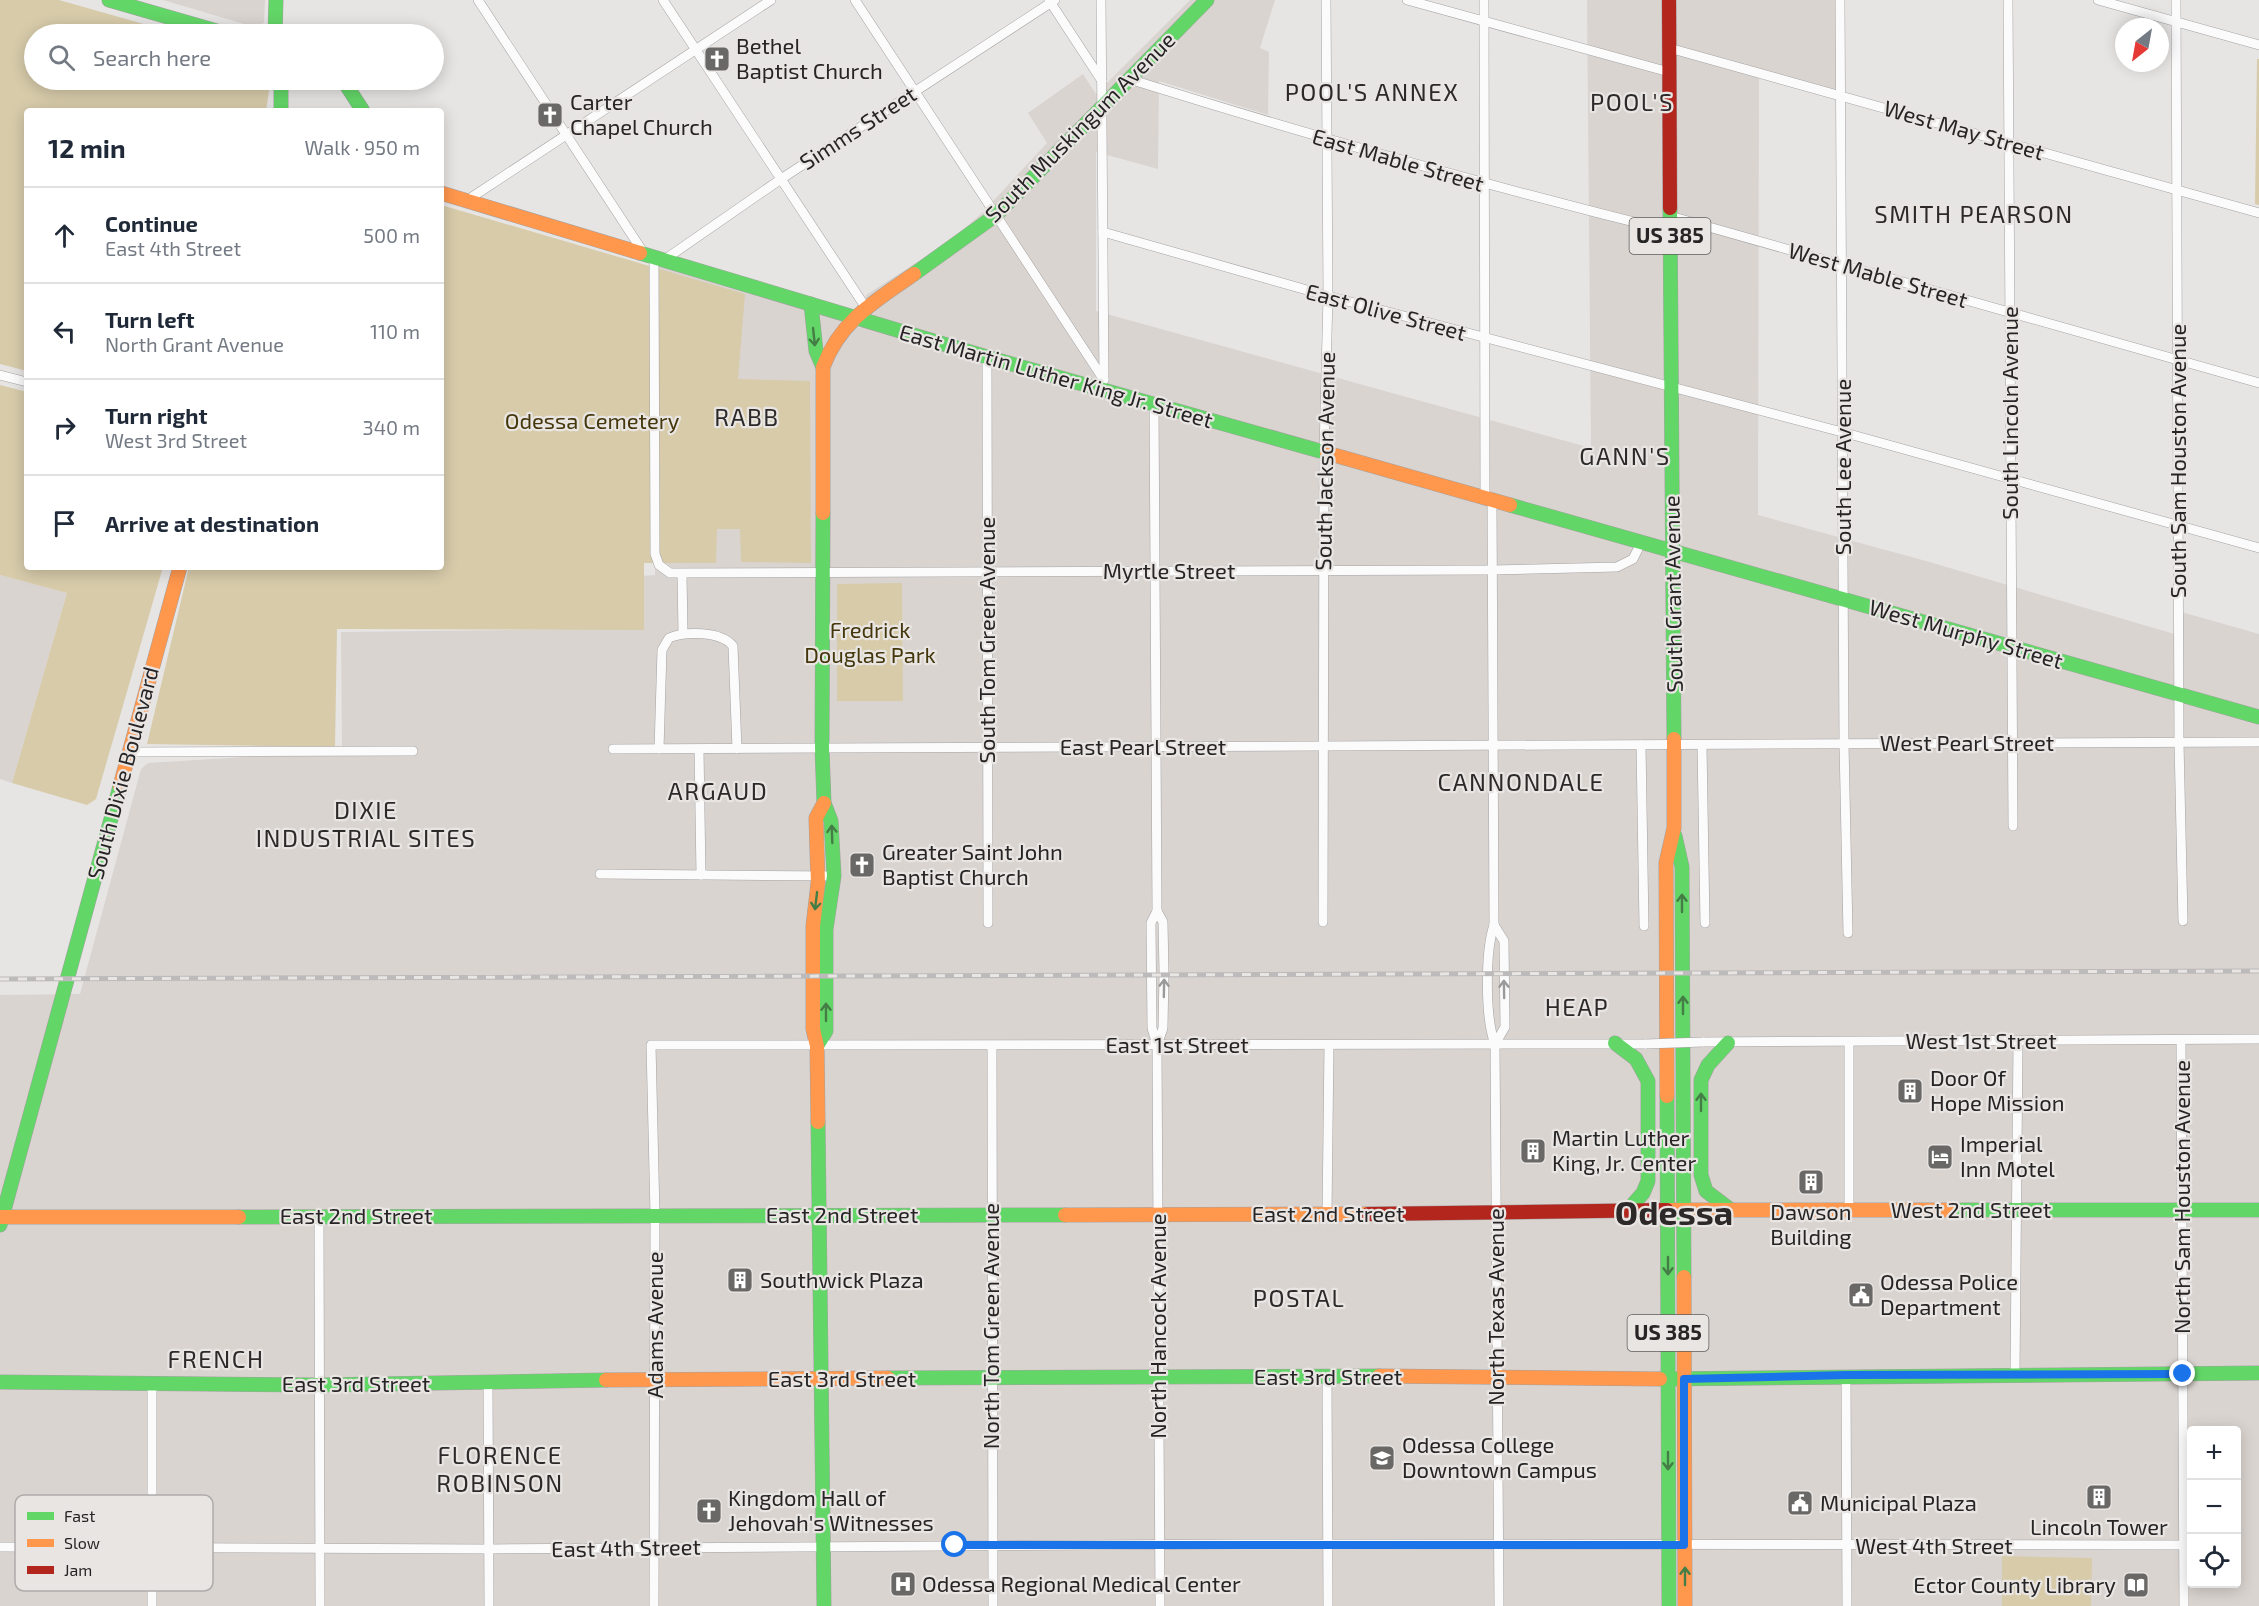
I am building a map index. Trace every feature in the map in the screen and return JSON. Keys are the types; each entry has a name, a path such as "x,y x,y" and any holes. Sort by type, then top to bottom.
{"street":[{"path":"109,0 192,24"},
{"path":"275,24 276,0"},
{"path":"478,0 566,135 654,257 655,554 664,570 682,574 683,633"},
{"path":"663,0 866,308"},
{"path":"466,201 771,0"},
{"path":"855,0 1104,385"},
{"path":"1101,0 1104,385"},
{"name":"South Muskingum Avenue","path":"820,976 834,876 831,821 824,803 821,572 823,367 831,346 853,317 996,215 1207,0"},
{"name":"South Jackson Avenue","path":"1323,922 1324,452 1328,296 1325,140 1326,0"},
{"path":"1407,0 1670,72"},
{"path":"1485,0 1485,339 1488,498 1492,570 1494,926 1489,941 1489,1027 1495,1044"},
{"name":"South Grant Avenue","path":"1669,0 1674,828 1682,867 1684,1211"},
{"name":"South Lee Avenue","path":"1840,0 1844,744 1848,933"},
{"name":"South Lincoln Avenue","path":"2008,0 2013,826"},
{"path":"2098,0 2259,45"},
{"name":"South Sam Houston Avenue","path":"2176,0 2178,694 2183,921"},
{"path":"1052,1 1102,81"},
{"name":"Simms Street","path":"654,257 915,92 1052,1"},
{"name":"West May Street","path":"1670,48 2259,213"},
{"name":"East Mable Street","path":"1129,79 1325,140 1485,185 1670,231"},
{"path":"281,108 282,90"},
{"path":"349,90 361,108"},
{"name":"East Martin Luther King Jr. Street","path":"444,194 987,357 1104,385 1154,404 1672,551"},
{"name":"West Mable Street","path":"1670,216 2259,383"},
{"name":"East Olive Street","path":"1103,232 1485,339 1842,432 2259,548"},
{"path":"811,304 816,351 823,367"},
{"name":"South Tom Green Avenue","path":"987,357 988,923"},
{"path":"0,375 24,381"},
{"name":"North Hancock Avenue","path":"1154,404 1156,911 1163,922 1164,973 1164,1028 1157,1045 1160,1606"},
{"name":"Myrtle Street","path":"682,574 1492,570 1617,567 1633,559 1642,542"},
{"name":"West Murphy Street","path":"1672,551 2259,717"},
{"name":"South Dixie Boulevard","path":"1,1220 179,570"},
{"path":"659,749 662,650 669,638 683,633 724,638 733,646 736,668 737,749"},
{"name":"West Pearl Street","path":"1674,745 2259,742"},
{"path":"1641,745 1644,926"},
{"name":"East Pearl Street","path":"612,749 1674,745"},
{"path":"1702,745 1705,923"},
{"path":"699,749 700,875"},
{"path":"128,752 413,751"},
{"name":"South Muskingum Avenue","path":"820,976 813,926 817,875 816,818 824,803"},
{"name":"South Grant Avenue","path":"1668,1210 1666,863 1674,828"},
{"path":"600,874 834,876"},
{"path":"1494,926 1504,941 1505,1027 1495,1044"},
{"path":"820,976 813,1029 817,1046 823,1379 824,1606"},
{"name":"West 1st Street","path":"1703,1042 2259,1039"},
{"name":"North Sam Houston Avenue","path":"2181,1040 2184,1606"},
{"path":"2015,1374 2018,1041"},
{"name":"East 1st Street","path":"651,1045 992,1046 1703,1042"},
{"path":"1849,1042 1849,1209"},
{"path":"1615,1043 1641,1064 1646,1074 1648,1088 1648,1181 1643,1193 1628,1210"},
{"path":"1728,1043 1702,1076 1701,1175 1706,1191 1731,1210"},
{"name":"North Texas Avenue","path":"1495,1044 1499,1606"},
{"name":"Adams Avenue","path":"651,1045 655,1215 654,1606"},
{"path":"1327,1215 1329,1045"},
{"name":"North Tom Green Avenue","path":"992,1046 990,1214 993,1606"},
{"name":"US 385","path":"1668,1210 1669,1606"},
{"name":"West 2nd Street","path":"1684,1211 2259,1210"},
{"name":"East 2nd Street","path":"1,1220 319,1216 1327,1215 1684,1211"},
{"name":"US 385","path":"1684,1211 1685,1606"},
{"path":"319,1216 320,1606"},
{"name":"East 3rd Street","path":"0,1383 319,1384 654,1379 1497,1376 1684,1379 1846,1375 2259,1373"},
{"path":"1846,1375 1847,1606"},
{"path":"1327,1377 1328,1606"},
{"path":"488,1382 489,1606"},
{"path":"152,1495 153,1383"},
{"name":"East 4th Street","path":"213,1547 489,1549 993,1545 1684,1545"},
{"name":"West 4th Street","path":"1684,1545 2184,1545"}],"shaded area":[{"path":"163,0 265,0 264,23 244,24"},
{"path":"1190,0 1275,0 1260,48 1269,52 1268,115 1159,81 1158,169 1096,152 1096,311 1591,448 1587,0 1840,0 1841,96 1759,73 1758,515 1926,561 2178,635 2178,611 2259,634 2259,1606 0,1606 0,995 80,994 141,769 148,763 342,751 341,632 594,629 641,576 655,575 654,257 861,328 866,295 950,241 983,212 1047,143 1028,113 1083,74 1096,94"},
{"path":"0,575 67,593 12,783 0,779"}],"green space":[{"path":"0,0 59,0 144,24 24,24 24,90 269,90 266,108 24,108 24,370 0,364"},
{"path":"2257,59 2259,59 2259,205 2255,204"},
{"name":"Odessa Cemetery","path":"444,206 745,294 738,379 810,381 811,563 741,562 740,529 717,529 716,563 644,563 644,630 337,629 335,747 147,744 188,570 444,570"},
{"path":"0,385 24,391 24,570 162,570 96,799 87,805 12,783 67,593 0,575"},
{"name":"Fredrick Douglas Park","path":"902,583 903,701 837,701 837,584"},
{"path":"2002,1556 2092,1558 2091,1606 2002,1606"}],"railway":[{"path":"0,979 2259,971"}],"traffic: fast":[{"path":"109,0 192,24"},
{"path":"275,24 276,0"},
{"path":"914,274 996,215 1207,0"},
{"path":"281,90 281,108"},
{"path":"349,90 361,108"},
{"path":"1670,208 1674,739"},
{"path":"640,253 987,357 1327,453"},
{"path":"811,304 816,351 823,367"},
{"path":"1510,505 2259,717"},
{"path":"817,1046 826,1031 826,929 834,876 831,821 824,803 822,748 823,513"},
{"path":"0,1225 120,786"},
{"path":"1675,836 1682,867 1684,1277"},
{"path":"1615,1043 1636,1059 1648,1081 1648,1181 1643,1193 1628,1210"},
{"path":"1728,1043 1708,1065 1701,1080 1701,1175 1706,1191 1731,1210"},
{"path":"1667,1096 1669,1606"},
{"path":"818,1122 824,1606"},
{"path":"1949,1210 2259,1210"},
{"path":"239,1217 1065,1215"},
{"path":"1660,1379 2259,1373"},
{"path":"888,1378 1379,1376"},
{"path":"0,1382 319,1385 606,1380"}],"traffic: slow":[{"path":"444,194 640,253"},
{"path":"823,513 823,367 830,351 849,324 872,303 914,274"},
{"path":"1327,453 1510,505"},
{"path":"120,786 179,570"},
{"path":"1667,1096 1666,863 1674,828 1674,739"},
{"path":"818,1122 817,1046 813,1029 813,926 818,883 816,818 824,803"},
{"path":"1667,1210 1949,1210"},
{"path":"1065,1215 1368,1214"},
{"path":"0,1217 239,1217"},
{"path":"1684,1277 1685,1606"},
{"path":"1379,1376 1660,1379"},
{"path":"606,1380 888,1378"}],"traffic: jam":[{"path":"1669,0 1670,208"},
{"path":"1368,1214 1667,1210"}],"place":[{"name":"Bethel Baptist Church","path":"717,59"},
{"name":"Carter Chapel Church","path":"550,115"},
{"name":"Greater Saint John Baptist Church","path":"862,865"},
{"name":"Door Of Hope Mission","path":"1910,1091"},
{"name":"Martin Luther King, Jr. Center","path":"1533,1151"},
{"name":"Imperial Inn Motel","path":"1940,1157"},
{"name":"Dawson Building","path":"1811,1182"},
{"name":"Southwick Plaza","path":"740,1280"},
{"name":"Odessa Police Department","path":"1861,1295"},
{"name":"Odessa College Downtown Campus","path":"1382,1458"},
{"name":"Lincoln Tower","path":"2099,1497"},
{"name":"Municipal Plaza","path":"1800,1503"},
{"name":"Kingdom Hall of Jehovah's Witnesses","path":"709,1511"},
{"name":"Odessa Regional Medical Center","path":"903,1584"},
{"name":"Ector County Library","path":"2136,1585"}],"district":[{"name":"POOL'S ANNEX","path":"1372,93"},
{"name":"POOL'S","path":"1632,103"},
{"name":"SMITH PEARSON","path":"1974,215"},
{"name":"RABB","path":"747,418"},
{"name":"GANN'S","path":"1625,457"},
{"name":"CANNONDALE","path":"1521,783"},
{"name":"ARGAUD","path":"718,792"},
{"name":"DIXIE INDUSTRIAL SITES","path":"366,825"},
{"name":"HEAP","path":"1577,1008"},
{"name":"Odessa","path":"1674,1213"},
{"name":"POSTAL","path":"1299,1299"},
{"name":"FRENCH","path":"216,1360"},
{"name":"FLORENCE ROBINSON","path":"500,1470"}],"route":[{"path":"955,1545 1684,1545 1684,1379 1846,1375 2183,1374"}]}
